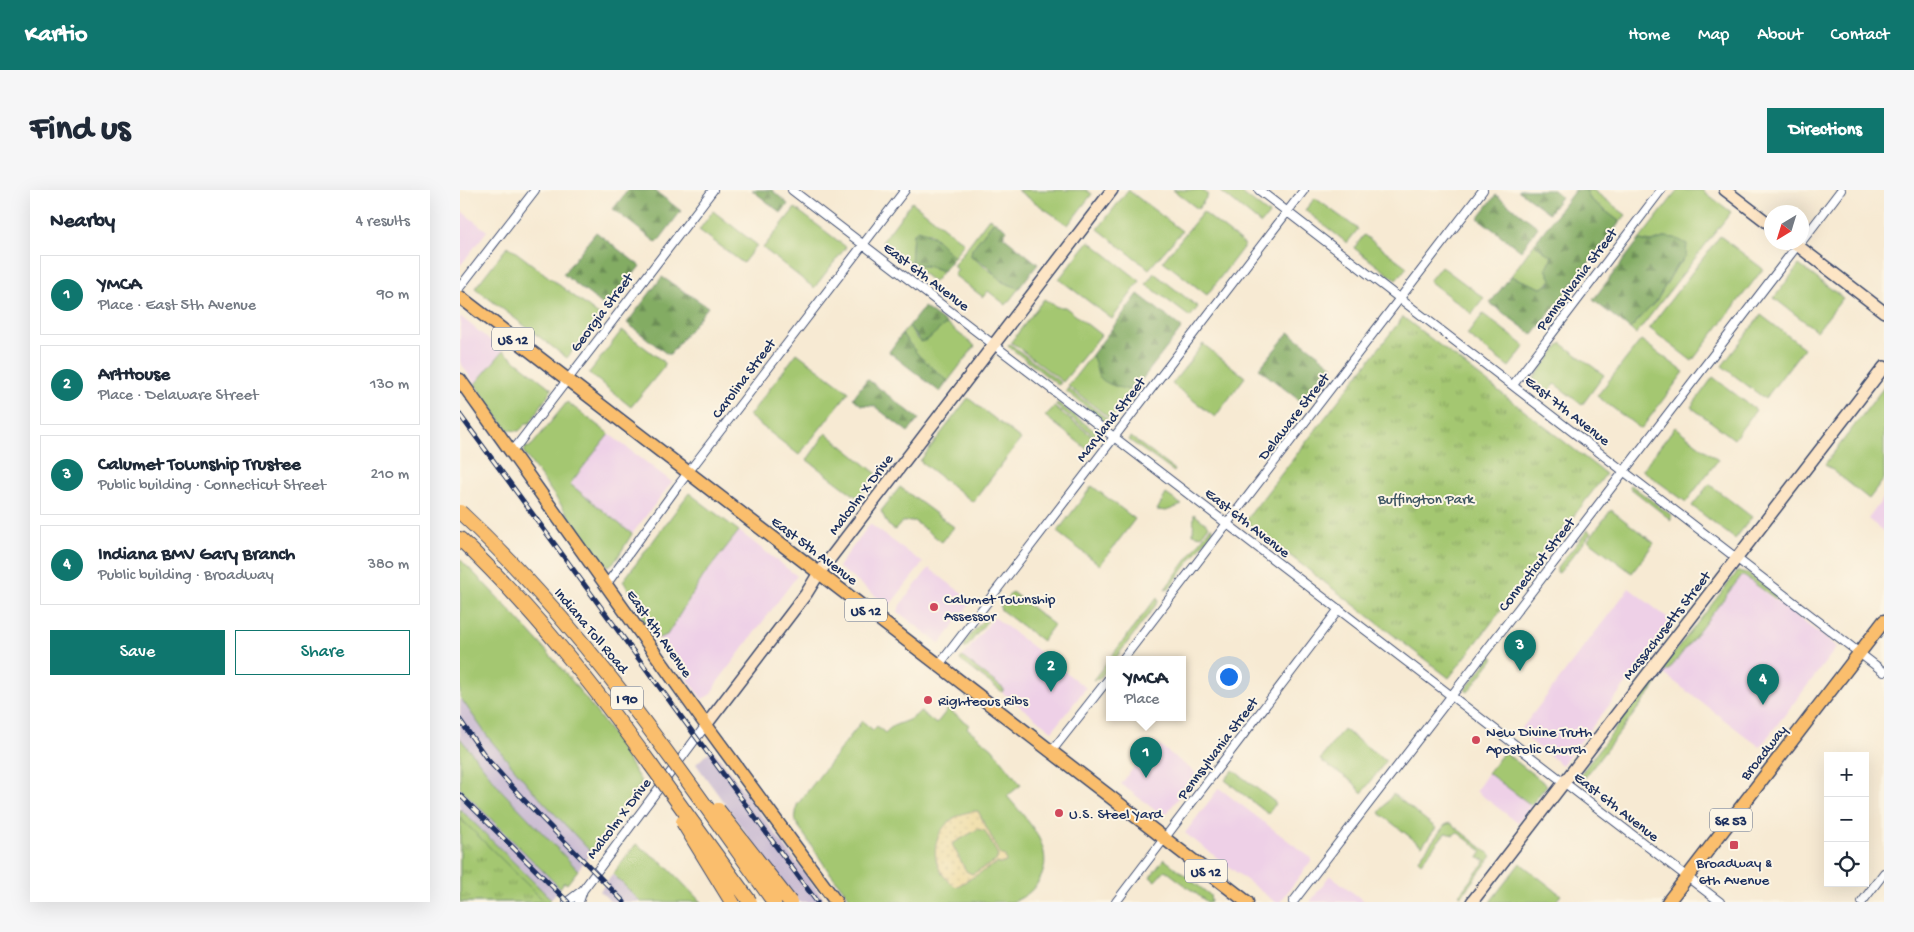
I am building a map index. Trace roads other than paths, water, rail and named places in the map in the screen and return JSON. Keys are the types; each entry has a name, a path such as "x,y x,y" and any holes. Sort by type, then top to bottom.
{"highway":[{"name":"Indiana Toll Road","path":"460,512 492,542 580,638 663,747 774,902"},
{"name":"I 90","path":"460,539 530,611 570,658 651,765 750,902"},
{"path":"663,747 734,828 790,902"},
{"path":"651,765 695,844 732,902"}],"main road":[{"name":"East 5th Avenue","path":"460,297 1247,902"},
{"name":"East 4th Avenue","path":"460,380 706,725 836,902"},
{"name":"Broadway","path":"1668,902 1884,621"}],"street":[{"path":"460,286 535,190"},
{"name":"Georgia Street","path":"512,452 713,190"},
{"name":"East 6th Avenue","path":"792,190 1720,902"},
{"name":"Carolina Street","path":"606,585 688,473 905,190"},
{"name":"Malcolm X Drive","path":"567,902 583,890 806,594 818,573 1112,190"},
{"name":"East 7th Avenue","path":"1258,190 1884,672"},
{"name":"Maryland Street","path":"939,666 1304,190"},
{"name":"Delaware Street","path":"1125,656 1483,190"},
{"name":"Pennsylvania Street","path":"1513,385 1661,190"},
{"path":"1724,190 1764,220"},
{"name":"Connecticut Street","path":"1809,229 1841,190"},
{"name":"Connecticut Street","path":"1293,902 1793,250"},
{"path":"1807,250 1884,312"},
{"name":"Massachusetts Street","path":"1472,902 1884,367"},
{"name":"Pennsylvania Street","path":"1116,902 1339,610"},
{"path":"1051,752 1106,682"},
{"path":"1862,902 1884,873"},
{"name":"Malcolm X Drive","path":"579,902 583,890"}],"railway":[{"path":"460,415 817,902"},
{"path":"460,720 487,759 524,800 624,902"},
{"path":"460,795 568,902"}],"place":[{"name":"Calumet Township Assessor","path":"934,607"},
{"name":"Calumet Township Trustee","path":"1520,671"},
{"name":"ArtHouse","path":"1051,692"},
{"name":"Righteous Ribs","path":"928,700"},
{"name":"Indiana BMV Gary Branch","path":"1763,705"},
{"name":"New Divine Truth Apostolic Church","path":"1476,740"},
{"name":"YMCA","path":"1146,778"},
{"name":"U.S. Steel Yard","path":"1059,813"},
{"name":"Broadway & 6th Avenue","path":"1734,845"}],"park label":[{"name":"Buffington Park","path":"1426,498"}]}
